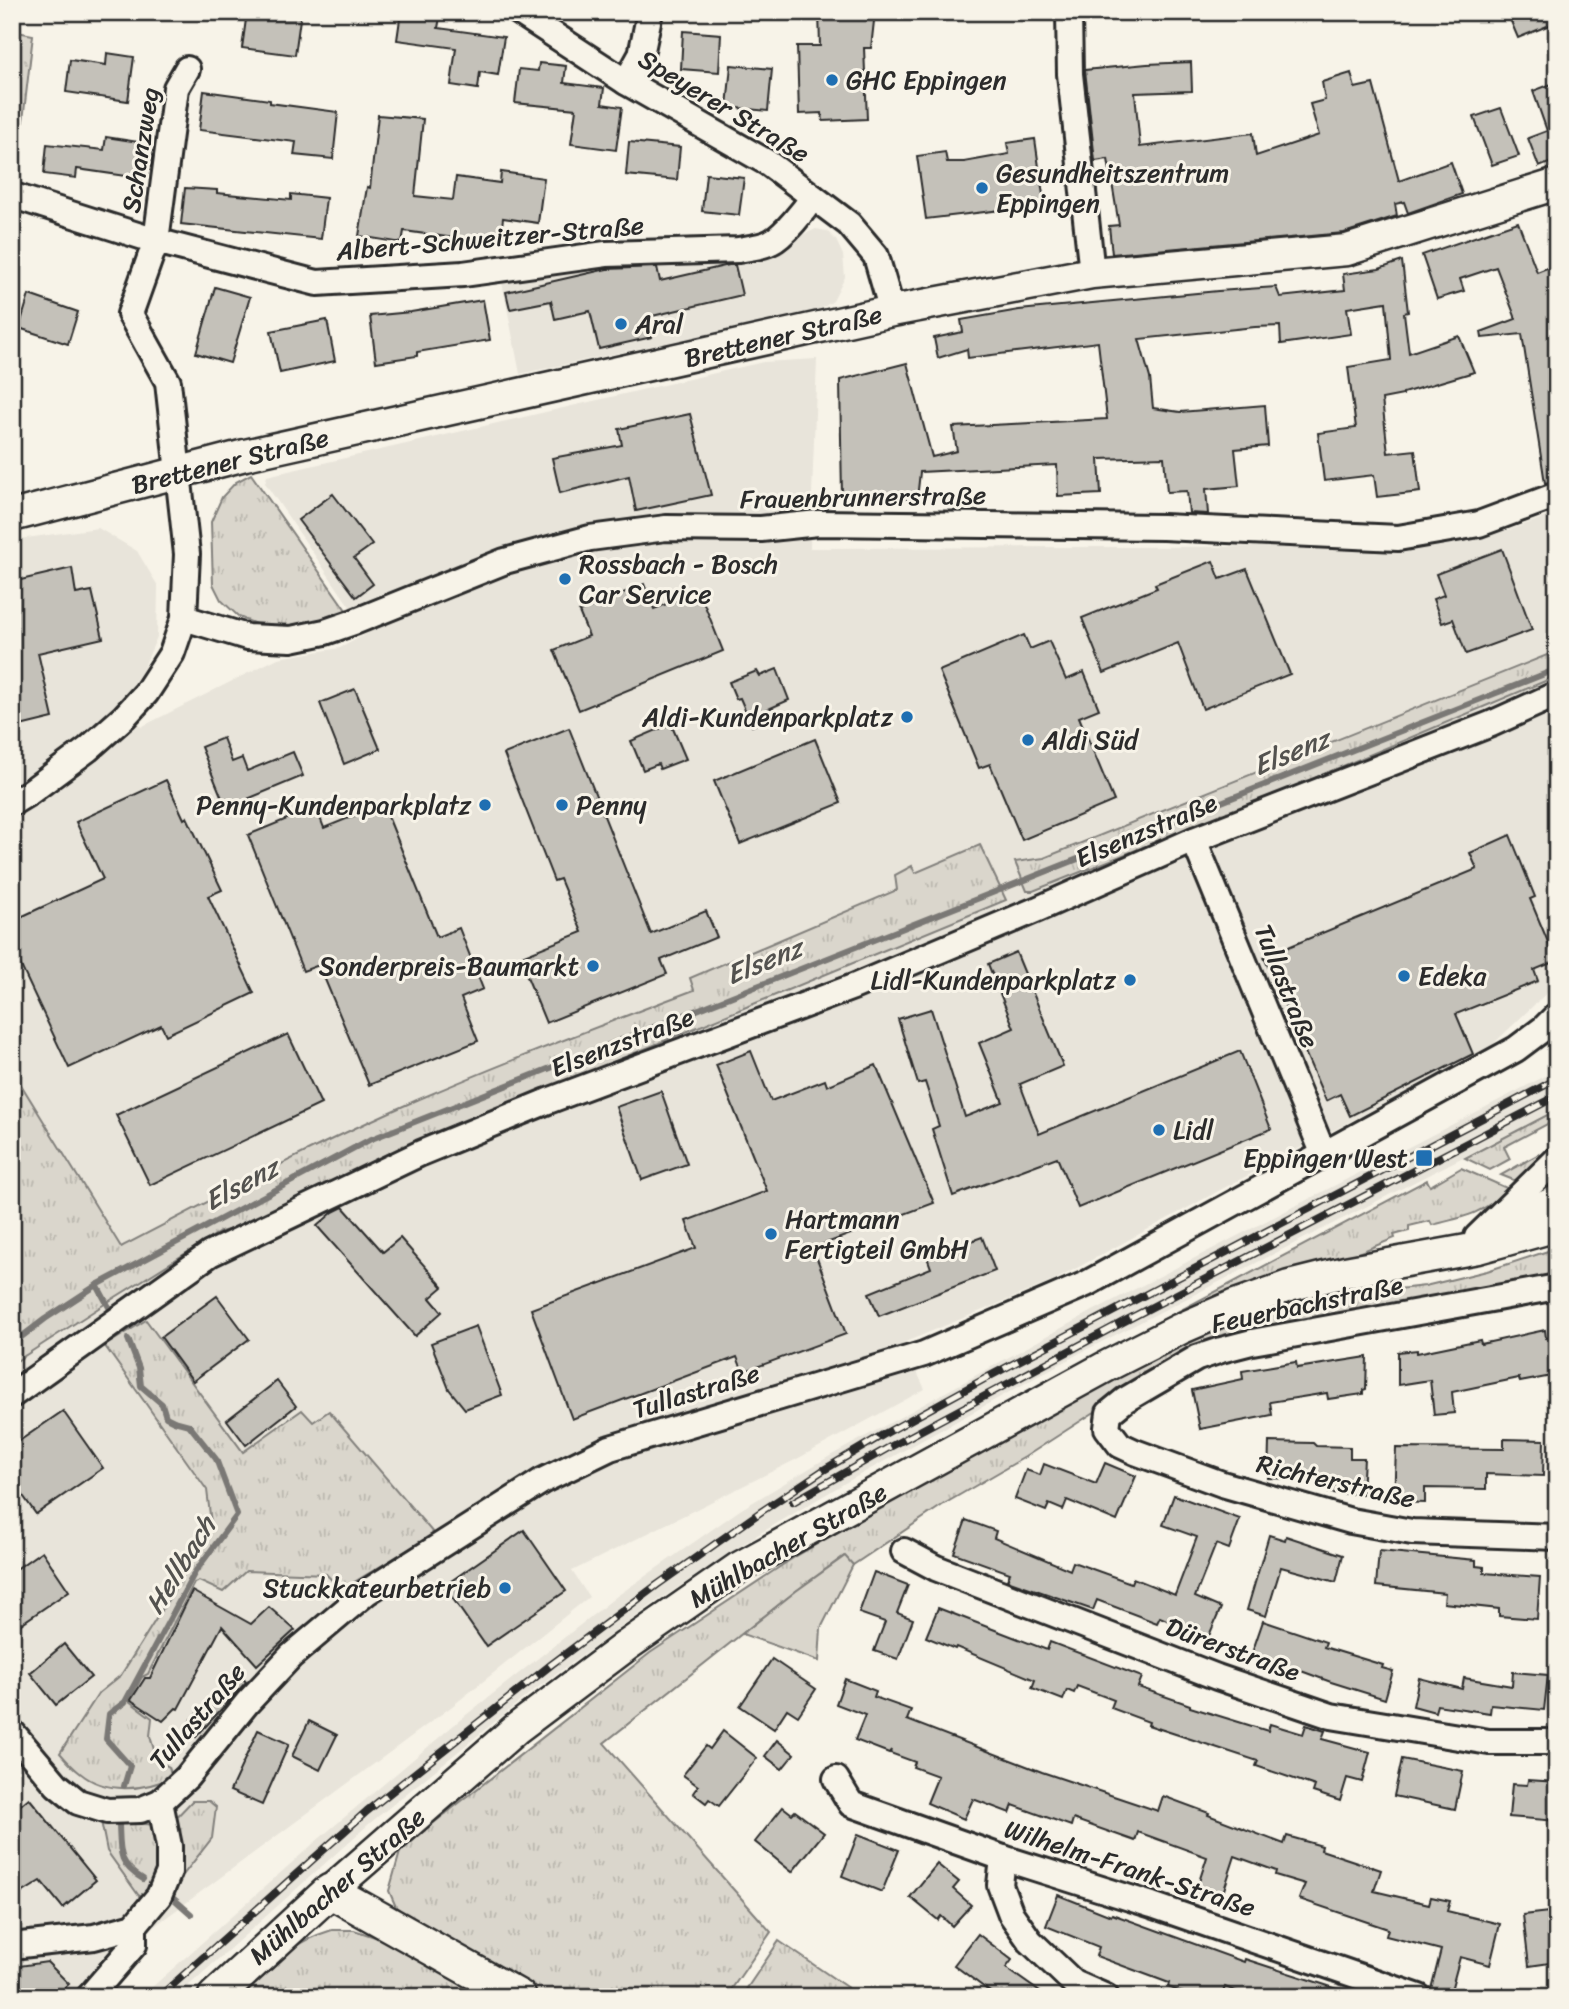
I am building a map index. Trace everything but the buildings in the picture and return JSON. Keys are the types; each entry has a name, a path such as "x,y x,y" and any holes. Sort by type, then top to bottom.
{"main road":[{"name":"Mühlbacher Straße","path":"215,1997 330,1891"},
{"path":"330,1891 519,1997"}],"street":[{"name":"Speyerer Straße","path":"519,12 626,82 768,163 849,224 876,256 892,311"},
{"path":"626,82 641,55 650,12"},
{"path":"1069,12 1070,74 1091,273"},
{"name":"Schanzweg","path":"156,242 176,88 187,69"},
{"name":"Brettener Straße","path":"12,516 244,455 692,357 834,322 1091,273 1347,250 1557,184"},
{"name":"Albert-Schweitzer-Straße","path":"14,196 156,242 317,284 463,274 606,254 738,250 756,247 773,242 803,212 813,197"},
{"path":"12,803 89,749 124,717 146,693 173,653 184,618 187,554 168,382 130,314 156,242"},
{"name":"Frauenbrunnerstraße","path":"184,618 247,637 291,639 325,632 505,561 590,538 666,528 761,529 818,523 1163,527 1398,538 1479,524 1557,495"},
{"name":"Elsenzstraße","path":"12,1395 210,1254 421,1153 548,1101 853,987 1194,840 1491,724 1557,694"},
{"name":"Tullastraße","path":"1194,840 1324,1154"},
{"name":"Tullastraße","path":"134,1926 159,1896 169,1872 169,1846 150,1806 187,1777 247,1703 291,1656 367,1592 542,1481 610,1448 925,1353 1086,1284 1516,1049 1557,1015"},
{"name":"Mühlbacher Straße","path":"1477,1237 1557,1159"},
{"name":"Mühlbacher Straße","path":"1412,1259 1477,1237 1557,1201"},
{"name":"Mühlbacher Straße","path":"330,1891 517,1728 626,1646 738,1568 1097,1372 1180,1329 1289,1286 1345,1272 1478,1248 1557,1226"},
{"name":"Feuerbachstraße","path":"1112,1437 1107,1428 1107,1419 1116,1406 1197,1359 1221,1350 1252,1342 1557,1287"},
{"name":"Richterstraße","path":"1112,1437 1120,1445 1135,1452 1222,1484 1352,1521 1412,1532 1557,1537"},
{"name":"Dürerstraße","path":"904,1551 936,1568 1217,1677 1331,1716 1489,1742 1557,1742"},
{"path":"12,1732 57,1785 78,1802 107,1811 150,1806"},
{"name":"Wilhelm-Frank-Straße","path":"836,1779 850,1804 1419,1997"},
{"path":"1003,1858 1000,1885 1012,1914 1030,1941 1074,1983 1106,1997"},
{"path":"12,1947 94,1937 134,1926 134,1945 89,1997"}],"shaded area":[{"path":"816,229 827,231 836,240 843,255 845,277 833,301 817,311 520,374 501,277 644,257 776,252"},
{"path":"817,359 810,548 1417,546 1509,530 1557,513 1557,983 1489,1048 1053,1281 903,1343 925,1389 795,1460 572,1571 589,1597 451,1707 110,1959 70,1997 12,1997 12,540 98,528 137,551 158,586 157,637 143,669 123,699 141,727 278,658 340,648 368,633 265,483 267,476 763,362"},
{"path":"1557,1070 1557,1109 1080,1353 845,1483 754,1537 656,1602 529,1694 370,1823 176,1997 141,1997 314,1843 461,1719 617,1596 740,1510 830,1456 1087,1314"}],"green space":[{"path":"12,31 33,35 15,189 12,188"},
{"path":"251,474 348,613 287,630 258,625 239,617 221,600 213,584 211,522 222,497 236,482"},
{"path":"1557,651 1557,676 1274,795 1033,891 1027,891 1015,862 1044,858"},
{"path":"980,845 1006,900 375,1160 241,1227 220,1232 12,1364 12,1070 121,1247 379,1117 520,1057 694,990 690,978 897,890 895,875 912,866 915,873"},
{"path":"1557,1110 1557,1119 1504,1147 1510,1159 1490,1170 1465,1158"},
{"path":"1539,1154 1541,1156 1516,1181 1501,1175"},
{"path":"1461,1168 1509,1189 1491,1204 1473,1213 1432,1225 1430,1221 1409,1226 1409,1231 1394,1235 1395,1238 1358,1253 1312,1266 1129,1342 1128,1338 1427,1180 1430,1186"},
{"path":"1557,1248 1557,1278 1200,1352 1093,1413 1025,1457 944,1504 853,1565 844,1556 604,1743 771,1932 726,1997 541,1997 415,1922 396,1907 389,1891 400,1852 650,1653 793,1558 982,1448 1191,1334 1248,1313 1354,1294 1425,1286 1487,1271"},
{"path":"146,1320 243,1452 302,1410 313,1422 329,1411 434,1534 341,1590 326,1574 246,1571 223,1592 199,1581 194,1583 148,1674 142,1677 129,1701 152,1718 150,1736 157,1760 169,1767 172,1777 149,1785 125,1788 90,1780 60,1753 99,1693 121,1675 198,1552 211,1523 207,1490 105,1346"},
{"path":"845,1556 853,1565 821,1628 819,1661 742,1634 796,1591"},
{"path":"192,1801 209,1801 216,1807 212,1838 183,1875 180,1838 171,1823"},
{"path":"101,1821 159,1825 160,1866 158,1876 148,1891 139,1896 107,1851"},
{"path":"332,1930 354,1930 399,1945 502,1997 232,1997 290,1949"},
{"path":"779,1941 861,1997 741,1997"}],"waterway":[{"name":"Elsenz","path":"12,1344 97,1285 369,1140 1557,669"},
{"name":"Hellbach","path":"97,1285 110,1309"},
{"name":"Hellbach","path":"124,1786 130,1766 106,1739 109,1714 125,1702 195,1572 237,1515 216,1459 189,1425 166,1417 162,1404 141,1386 139,1368 128,1339"},
{"name":"Hellbach","path":"119,1824 122,1856 129,1868 143,1879"},
{"name":"Hellbach","path":"174,1899 191,1914"}],"railway":[{"path":"159,1997 367,1811 552,1664 657,1585 822,1471 988,1377 1557,1079"},
{"path":"793,1502 1123,1322 1557,1096"}],"place":[{"name":"GHC Eppingen","path":"832,80"},
{"name":"Gesundheitszentrum Eppingen","path":"982,188"},
{"name":"Aral","path":"621,324"},
{"name":"Rossbach - Bosch Car Service","path":"565,579"},
{"name":"Aldi-Kundenparkplatz","path":"907,717"},
{"name":"Aldi Süd","path":"1028,740"},
{"name":"Penny-Kundenparkplatz","path":"485,805"},
{"name":"Penny","path":"562,805"},
{"name":"Sonderpreis-Baumarkt","path":"593,966"},
{"name":"Edeka","path":"1404,976"},
{"name":"Lidl-Kundenparkplatz","path":"1130,980"},
{"name":"Lidl","path":"1159,1130"},
{"name":"Eppingen West","path":"1424,1158"},
{"name":"Hartmann Fertigteil GmbH","path":"771,1234"},
{"name":"Stuckkateurbetrieb","path":"505,1588"}]}
